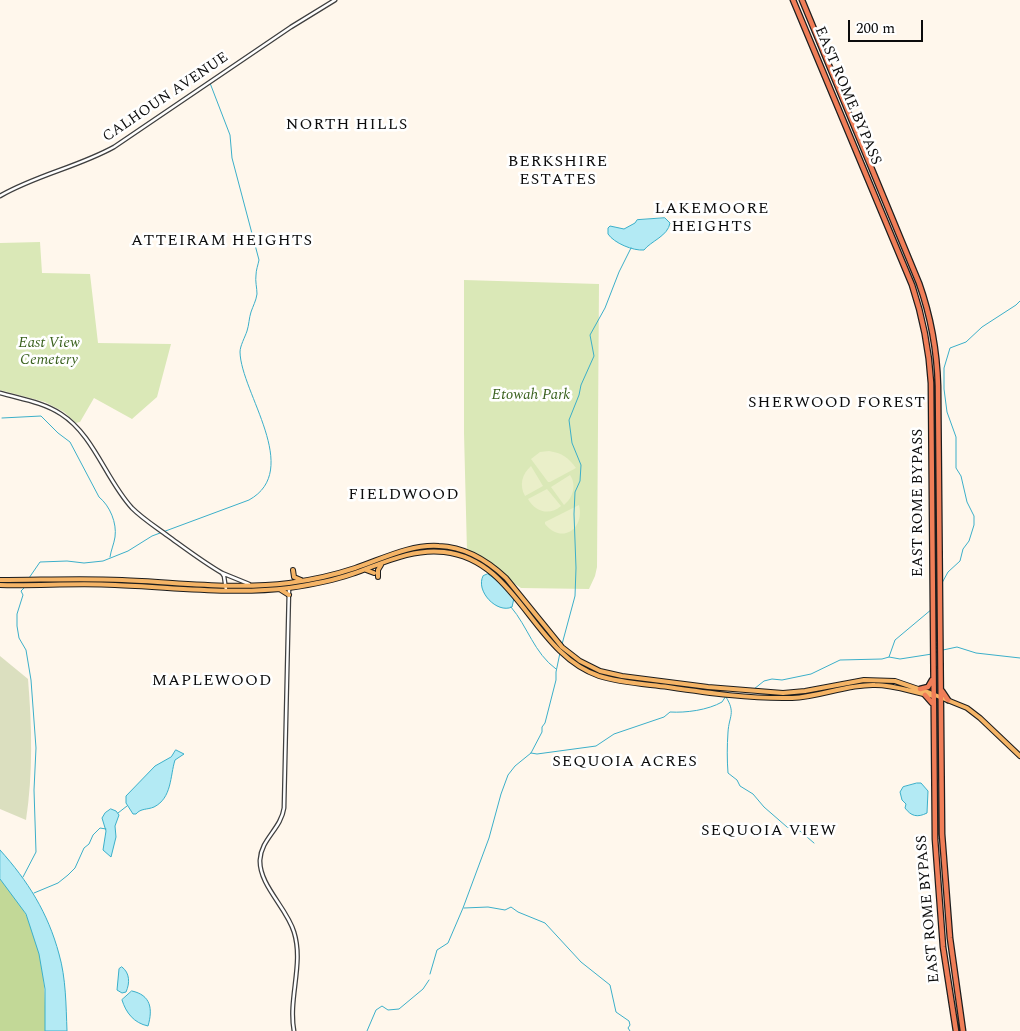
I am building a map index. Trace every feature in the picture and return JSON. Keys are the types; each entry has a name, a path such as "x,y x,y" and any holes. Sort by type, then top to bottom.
{"highway":[{"name":"EAST ROME BYPASS","path":"793,0 912,285 925,333 930,383 936,871 943,947 956,1031"},
{"name":"EAST ROME BYPASS","path":"802,0 919,283 933,331 938,386 942,834 953,964 963,1031"},
{"path":"920,689 928,687 933,679"},
{"path":"941,687 950,700 941,709"},
{"path":"925,695 930,699 933,707"}],"main road":[{"path":"0,585 97,584 279,589 337,573 413,548 438,546 457,549 482,559 500,572 560,648 584,664 605,672 700,686 793,693 858,681 899,682 950,700 974,713 1020,756"},
{"path":"0,580 92,579 225,587 253,585 289,586 330,580 410,554 427,551 445,552 470,558 488,568 502,581 574,663 602,677 622,682 691,690 793,698 865,685 904,688 925,695 933,695"},
{"path":"378,577 378,570 382,564"},
{"path":"293,570 292,574 295,578 303,581"},
{"path":"363,570 374,573"},
{"path":"279,589 289,595"}],"street":[{"name":"CALHOUN AVENUE","path":"0,196 29,182 94,157 114,146 291,27 335,0"},
{"path":"0,393 41,404 72,422 121,493 138,513 192,554 222,572 253,585"},
{"path":"222,572 225,587"},
{"path":"289,586 284,808 279,824 263,847 260,863 265,879 288,917 296,937 294,1031"}],"green space":[{"name":"East View Cemetery","path":"40,242 42,273 90,274 98,343 171,344 157,397 132,419 94,398 80,422 76,423 64,412 45,402 0,390 0,243"},
{"name":"Etowah Park","path":"464,280 599,284 597,567 589,589 521,588 467,552 464,433"},
{"path":"549,451 565,456 576,468 548,482 531,459 540,452"},
{"path":"531,466 543,486 525,496 522,480"},
{"path":"570,475 574,487 570,499 564,505 551,487"},
{"path":"547,489 561,506 548,512 539,510 528,499"},
{"path":"579,505 580,514 578,521 570,531 558,533 551,530 545,524 545,522"},
{"path":"0,656 28,679 31,750 26,820 0,809"},
{"path":"0,879 23,909 36,941 44,986 45,1031 0,1031"}],"water":[{"path":"665,218 670,223 669,228 644,250 624,246 608,234 610,226 624,229 637,220"},
{"path":"488,574 514,598 512,607 500,607 489,600 482,588 481,582 483,576"},
{"path":"176,750 184,754 175,760 164,798 154,807 133,814 126,803 126,796 155,766 171,757"},
{"path":"921,783 928,791 927,813 917,816 905,808 906,804 902,800 900,792 903,787"},
{"path":"111,809 119,815 115,826 116,837 111,857 103,850 106,831 102,818"},
{"path":"0,850 36,898 49,925 63,973 67,1031 45,1031 45,989 39,954 26,914 0,879"},
{"path":"122,967 127,972 129,982 126,992 122,993 117,990 119,969"},
{"path":"132,991 147,999 150,1009 148,1026 135,1020 128,1013 124,1005 122,1000"}],"waterway":[{"path":"29,578 40,562 67,561 84,563 103,561 128,551 152,536 249,500 264,487 271,470 270,451 265,430 249,388 240,352 257,297 256,271 259,260 232,158 230,135 210,83"},
{"path":"430,974 437,950 448,943 463,908 489,838 508,775 515,766 531,753 545,723 556,680 561,648 575,596 575,492 580,481 581,465 572,443 569,420 581,385 594,356 590,335 605,308 631,248"},
{"path":"942,583 948,572 960,561 963,549 969,541 974,525 974,516 967,502 961,476 956,468 956,437 947,412 944,368 950,348 966,342 982,327 1020,301"},
{"path":"2,418 41,416 70,442 99,497 112,515 115,526 115,540 110,557"},
{"path":"23,877 36,852 34,790 36,748 31,680 26,650 19,638 17,626 17,614 23,595 21,591 26,586 27,581"},
{"path":"942,592 942,599"},
{"path":"511,607 542,655 556,669"},
{"path":"889,657 895,640 932,609"},
{"path":"943,650 957,647 976,653 1020,658"},
{"path":"754,689 764,681 772,679 782,680 811,674 840,660 882,659 889,657 900,659 932,654"},
{"path":"531,753 537,754 596,746 614,734 664,717 670,712 704,709 722,702 726,696"},
{"path":"726,697 731,707 727,758 728,773 787,827 800,831 814,843"},
{"path":"118,813 127,806"},
{"path":"34,893 58,883 68,875 75,868 84,848 89,844 93,835 100,828 106,829"},
{"path":"464,908 488,907 505,910 511,907 518,912 545,923 581,962 610,985 616,1012 629,1021 630,1025 628,1028 630,1031"},
{"path":"367,1031 376,1010 382,1006 388,1010 399,1009 423,989 429,980"}],"district":[{"name":"NORTH HILLS","path":"347,126"},
{"name":"BERKSHIRE ESTATES","path":"558,172"},
{"name":"LAKEMOORE HEIGHTS","path":"712,219"},
{"name":"ATTEIRAM HEIGHTS","path":"222,242"},
{"name":"SHERWOOD FOREST","path":"837,404"},
{"name":"FIELDWOOD","path":"404,496"},
{"name":"MAPLEWOOD","path":"212,682"},
{"name":"SEQUOIA ACRES","path":"625,763"},
{"name":"SEQUOIA VIEW","path":"769,832"}]}
